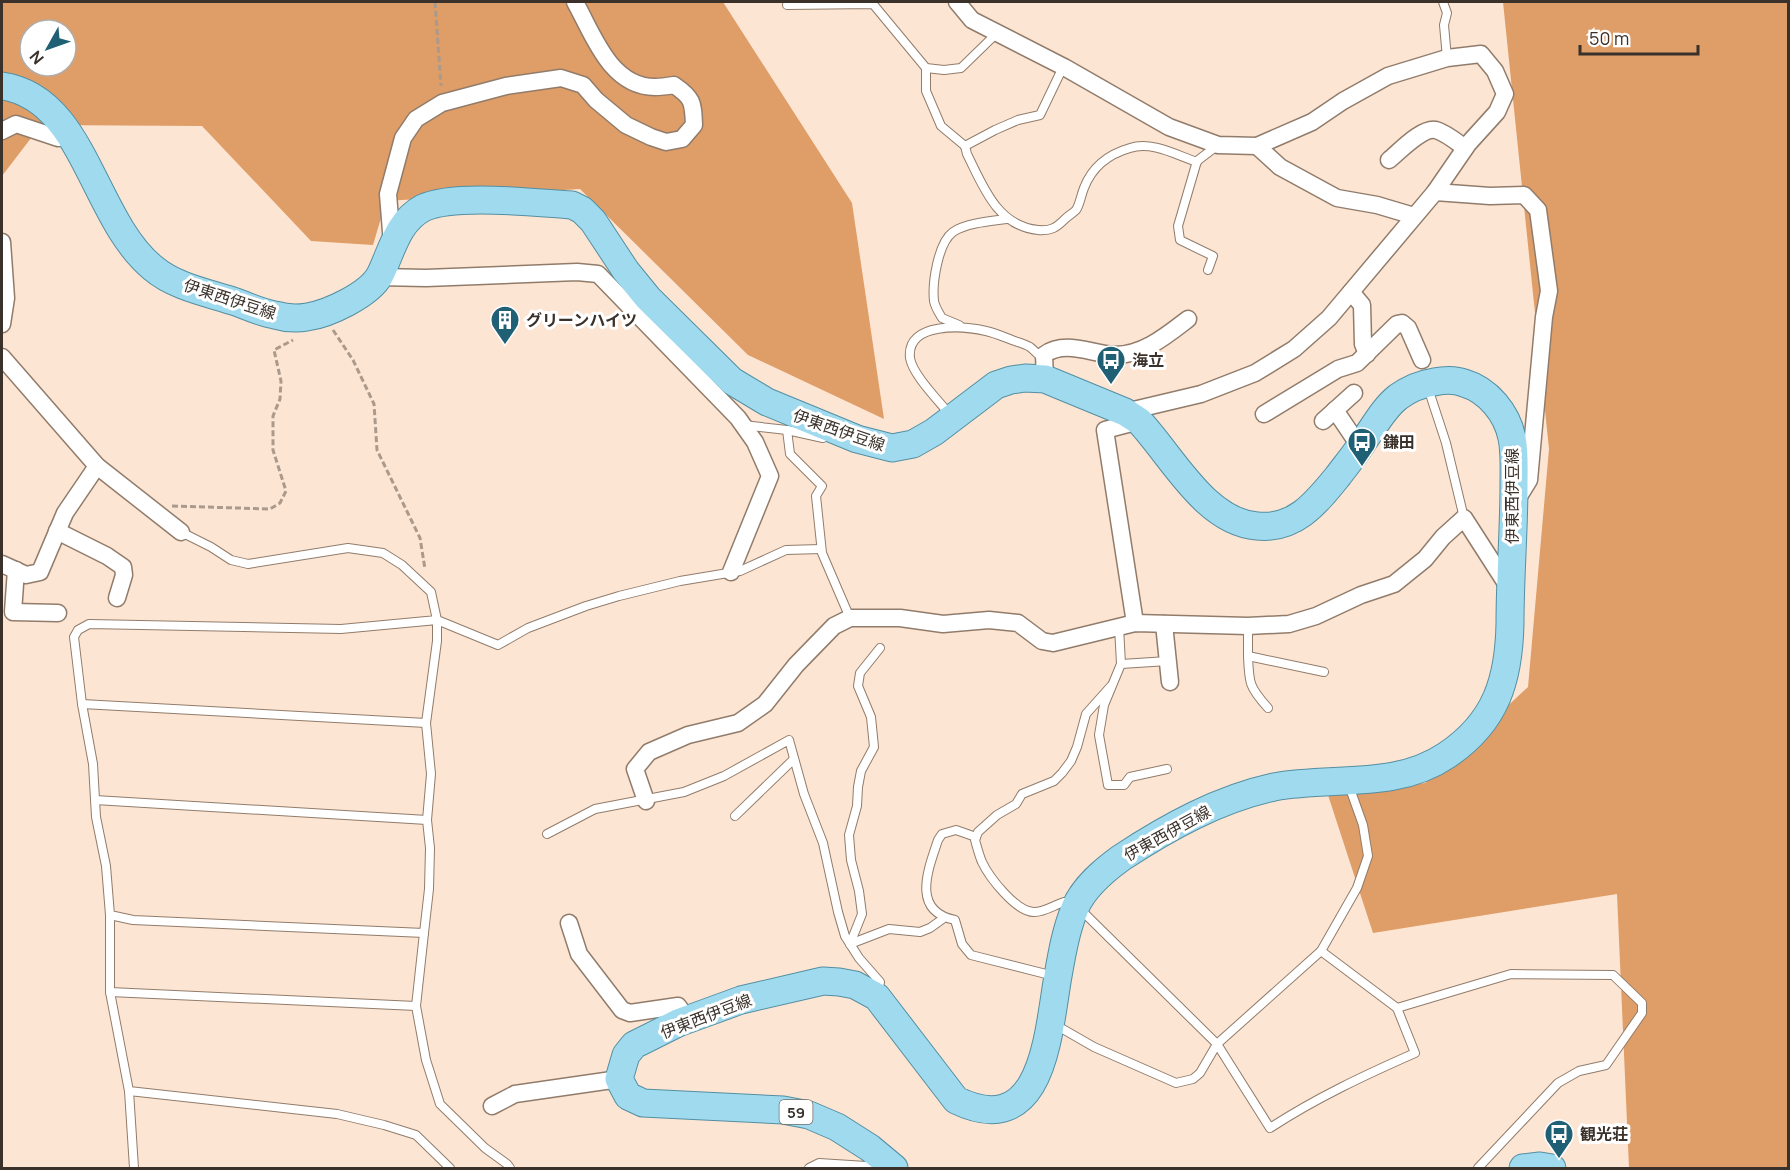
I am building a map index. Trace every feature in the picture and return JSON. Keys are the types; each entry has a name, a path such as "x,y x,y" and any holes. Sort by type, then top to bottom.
{"main road":[{"name":"伊東西伊豆線","path":"2,86 25,92 55,114 70,133 123,237 154,269 170,279 274,315 307,317 323,313 351,300 379,277 392,245 409,219 422,209 438,202 464,200 572,205 582,210 593,221 626,271 648,298 732,381 767,402 849,441 892,448 903,447 922,439 996,385 1044,369 1132,417 1207,502 1233,520 1246,525 1262,527 1286,522 1315,505 1389,406 1424,372 1481,389 1494,402 1507,422 1514,453 1509,647 1501,690 1495,704 1477,730 1446,756 1423,768 1402,775 1278,787 1241,795 1170,828 1112,865 1094,881 1076,906 1067,932 1051,1022 1038,1077 1014,1104 986,1111 971,1108 956,1100 877,997 855,985 823,981 741,1000 688,1020 634,1046 626,1055 619,1078"},
{"name":"59","path":"619,1078 628,1096 643,1103 783,1110 809,1115 837,1127 870,1148 894,1168"},
{"path":"1523,1168 1540,1166 1552,1168"}],"street":[{"path":"392,245 388,194 402,138 416,119 442,103 506,86 561,78 583,85 596,100 626,126 651,137 666,142 682,139 694,125 693,104 687,94 674,85 654,87 639,85 619,74 608,61 575,2"},
{"path":"957,2 972,20 1064,67 1169,127 1218,145 1257,147 1312,122 1343,101 1388,76 1447,58 1481,54 1495,71 1505,94 1497,112 1465,148 1435,192 1329,318 1294,349 1255,373 1132,417 1105,430 1127,625"},
{"path":"2,131 16,124 58,138 70,133"},
{"path":"1389,160 1419,134 1429,130 1442,133 1465,148"},
{"path":"1257,147 1280,167 1337,198 1377,205 1414,216"},
{"path":"1435,192 1490,196 1524,195 1538,210 1549,291 1544,317 1529,480 1514,504"},
{"path":"2,242 6,298 2,324"},
{"path":"379,277 426,279 577,272 598,274 743,425 755,442 770,477 731,572"},
{"path":"1351,292 1362,305 1366,354"},
{"path":"1044,369 1044,355 1052,348 1080,349 1114,355 1144,348 1159,341 1188,319"},
{"path":"1264,414 1338,369 1357,363 1397,324 1402,323 1408,328 1424,372"},
{"path":"2,357 97,466 181,532"},
{"path":"1354,393 1329,416 1360,447"},
{"path":"58,613 13,612 9,567 26,574 40,572 64,513 97,466"},
{"path":"646,801 635,769 649,752 688,735 738,723 765,704 796,664 834,626 850,618 900,618 943,624 989,620 1018,623 1042,641 1053,643 1127,625 1288,624 1316,616 1361,595 1394,584 1425,559 1443,537 1464,518 1510,590"},
{"path":"57,531 107,556 123,567 124,575 117,598"},
{"path":"1164,624 1170,682"},
{"path":"568,923 579,954 622,1010 630,1013 678,1006 688,1020"},
{"path":"492,1106 515,1094 619,1078"}],"lane":[{"path":"1443,2 1447,13 1444,25 1447,58"},
{"path":"787,5 873,4 926,68 926,91 941,126 965,146 990,200 1008,219 1029,229 1049,231 1058,227 1076,210 1088,177 1096,167 1115,154 1133,147 1153,147 1197,162"},
{"path":"926,68 944,70 961,68 997,33"},
{"path":"965,146 1018,120 1040,115 1064,67"},
{"path":"1208,270 1213,256 1180,240 1178,226 1197,162 1218,145"},
{"path":"971,330 942,318 934,302 936,268 945,240 957,230 990,220 1008,219"},
{"path":"953,418 916,372 910,359 911,349 916,340 925,332 946,327 985,331 1030,347 1044,369"},
{"path":"1424,372 1446,443 1464,518"},
{"path":"743,425 787,430 830,440"},
{"path":"787,430 790,454 822,486 816,496 821,549 850,618"},
{"path":"181,532 231,560 248,564 348,548 383,553 402,565 431,592 437,620 437,641 426,723 431,774 428,820 429,889 416,1006 426,1060 440,1104 485,1148 510,1168"},
{"path":"134,1168 129,1090 110,992 110,915 106,866 96,817 93,764 82,704 74,637 78,630 89,624 341,629 437,620 498,645 528,628 597,603 680,581 740,571 786,550 821,549"},
{"path":"1127,625 1120,664 1104,705 1100,735 1108,785 1124,784 1130,777 1167,770"},
{"path":"1248,626 1249,681 1253,691 1268,708"},
{"path":"850,944 862,914 851,860 849,835 857,806 861,771 874,747 872,717 858,686 860,673 880,648"},
{"path":"1248,656 1324,672"},
{"path":"1120,664 1168,661"},
{"path":"1112,686 1086,714 1077,747 1062,773 1054,781 1022,794 1016,804 997,815 978,832 975,840 982,863 1018,907 1027,912 1037,912 1064,902 1076,906 1217,1044 1270,1128 1301,1107 1415,1053 1397,1008 1322,951"},
{"path":"82,704 426,723"},
{"path":"547,834 595,809 684,792 724,776 789,740 804,794 823,843 837,912 845,936 880,982 877,997"},
{"path":"735,816 794,759"},
{"path":"1051,1022 1094,1047 1176,1083 1193,1079 1200,1073 1217,1044 1322,951 1357,888 1368,856 1362,825 1347,780"},
{"path":"95,800 428,820"},
{"path":"976,837 956,830 942,834 938,840 925,883 928,902 938,914 955,920 962,944 971,955 1058,977"},
{"path":"110,915 133,920 424,933"},
{"path":"850,944 889,929 920,932 944,918"},
{"path":"1397,1008 1512,974 1613,975 1642,1003 1642,1013 1606,1065 1579,1071 1558,1083 1478,1168"},
{"path":"110,992 416,1006"},
{"path":"129,1090 337,1114 372,1122 416,1135 450,1168"},
{"path":"809,1168 819,1163 894,1168"}],"path":[{"path":"435,2 442,103"},
{"path":"323,313 353,360 374,404 377,450 420,538 426,573"},
{"path":"152,510 177,505 270,509 280,503 286,491 273,450 273,416 280,399 281,381 274,350 301,336"}],"shaded area":[{"path":"2,2 723,2 852,203 884,419 748,355 580,189 386,201 373,245 311,241 202,126 41,125 2,176"},
{"path":"1503,2 1788,2 1788,1168 1629,1168 1617,894 1373,933 1328,795 1425,783 1528,687 1549,449"}],"place":[{"name":"グリーンハイツ","path":"505,346"},
{"name":"海立","path":"1111,386"},
{"name":"鎌田","path":"1362,468"},
{"name":"観光荘","path":"1559,1160"}]}
